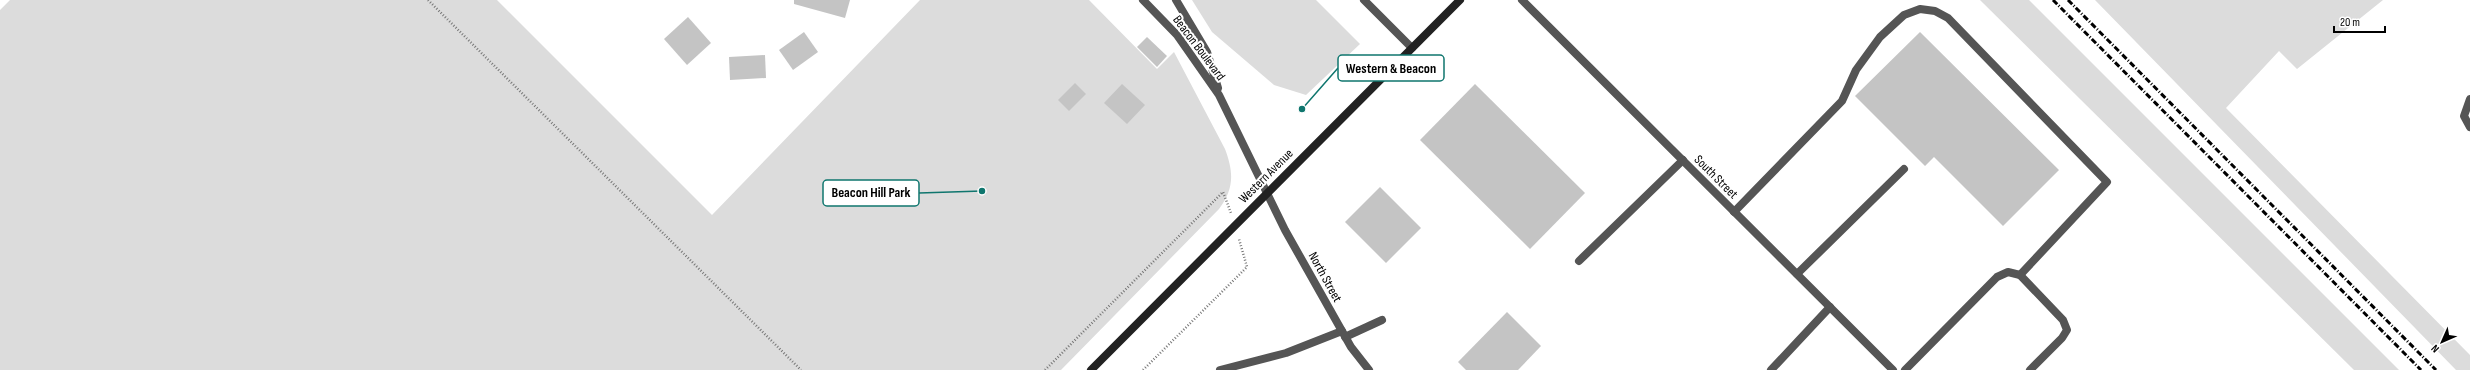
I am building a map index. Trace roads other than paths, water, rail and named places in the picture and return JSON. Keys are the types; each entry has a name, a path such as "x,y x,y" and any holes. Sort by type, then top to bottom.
{"main road":[{"name":"Western Avenue","path":"1091,370 1460,0"}],"street":[{"name":"Beacon Boulevard","path":"1143,0 1177,35 1219,95 1268,191"},
{"name":"Beacon Boulevard","path":"1176,0 1207,52 1219,95"},
{"path":"1364,0 1412,48"},
{"name":"South Street","path":"1522,0 1893,370"},
{"path":"1734,212 1842,101 1856,70 1880,37 1904,15 1920,9 1935,11 1948,18 2107,182 2020,274"},
{"path":"2470,99 2464,116 2470,127"},
{"path":"1579,261 1683,160"},
{"path":"1797,274 1904,169"},
{"name":"North Street","path":"1268,191 1285,230 1343,334 1369,370"},
{"path":"1905,370 1997,277 2008,272 2020,274 2063,320 2067,330 2062,338 2030,370"},
{"path":"1771,370 1830,307"},
{"path":"1222,370 1286,353 1382,320"}],"railway":[{"path":"2053,0 2421,370"},
{"path":"2068,0 2436,370"}],"place":[{"name":"Western & Beacon","path":"1302,109"},
{"name":"Beacon Hill Park","path":"982,191"}]}
